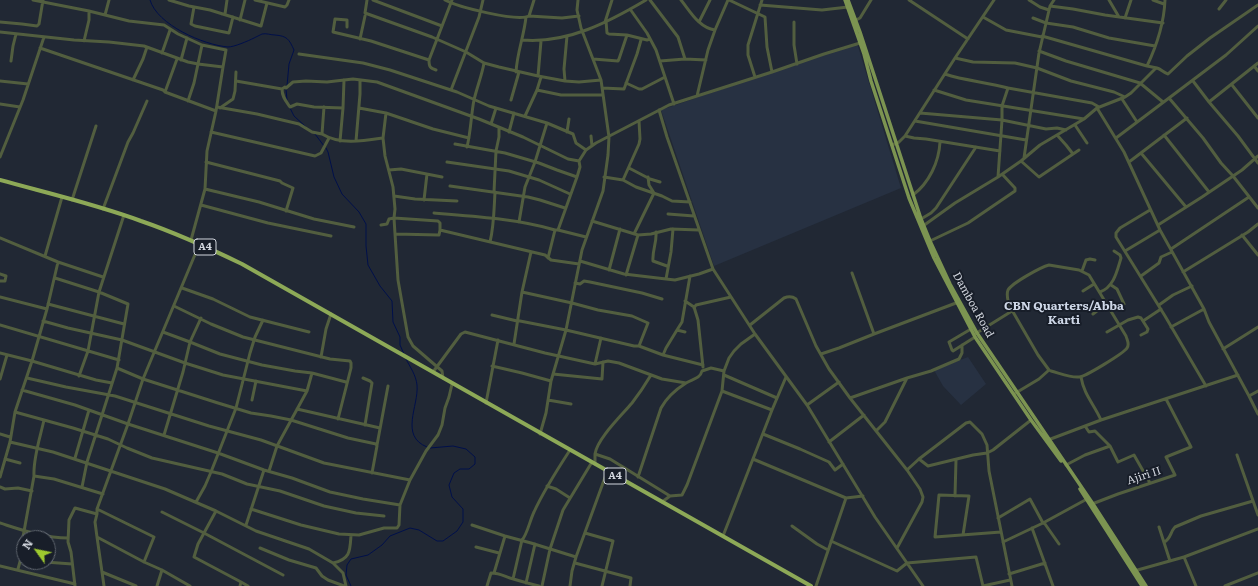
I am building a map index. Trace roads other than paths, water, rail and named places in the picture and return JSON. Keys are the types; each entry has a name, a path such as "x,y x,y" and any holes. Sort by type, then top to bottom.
{"highway":[{"name":"A4","path":"0,180 124,215 191,240 242,264 607,472 811,586"}],"main road":[{"name":"Damboa Road","path":"845,0 865,53"},
{"name":"Damboa Road","path":"848,0 856,20 871,81 883,110 923,226 975,335"},
{"name":"Damboa Road","path":"894,144 909,198 934,258 956,303 975,335 1088,498"},
{"name":"Damboa Road","path":"1015,393 1031,420 1066,464 1142,586"},
{"name":"Damboa Road","path":"1134,571 1146,586"}],"street":[{"path":"33,0 89,11 129,21 164,24 170,30 202,45 226,49 217,109 207,150 205,189 191,240"},
{"path":"105,15 109,0"},
{"path":"169,0 261,26 267,3"},
{"path":"222,14 225,14 227,0"},
{"path":"240,20 245,0"},
{"path":"255,0 285,7 288,6 289,0"},
{"path":"367,0 365,13 438,40 466,52 484,62 539,77 579,82 601,80"},
{"path":"373,0 442,26"},
{"path":"445,0 481,11 528,17 562,18 579,16"},
{"path":"451,90 481,11 483,0"},
{"path":"511,100 517,72 516,63 534,0"},
{"path":"540,434 546,414 551,381 566,330 586,237 602,191 609,137 601,80 581,28 577,10 578,0"},
{"path":"612,0 606,22 607,33 627,35 641,40 650,39"},
{"path":"522,40 541,41 583,31 606,22 646,0"},
{"path":"650,0 678,37 685,59"},
{"path":"681,0 704,27 715,30"},
{"path":"699,22 710,0"},
{"path":"697,96 715,30 728,0 765,18 772,72"},
{"path":"755,77 748,55 748,45 762,0"},
{"path":"856,20 860,18 871,0"},
{"path":"909,0 968,39"},
{"path":"894,144 899,142 905,136 994,0"},
{"path":"1029,0 1040,7 1163,22"},
{"path":"1024,158 1039,51 1050,8 1054,0"},
{"path":"1109,0 1119,17"},
{"path":"1125,18 1131,0"},
{"path":"1148,66 1154,53 1163,22 1164,2 1153,0"},
{"path":"1219,9 1226,0"},
{"path":"0,22 37,26 39,24 43,1"},
{"path":"436,70 430,67 429,60 438,40 451,2"},
{"path":"760,5 822,10 848,7"},
{"path":"983,17 1006,30 1042,37 1157,68 1168,74 1187,56 1210,38 1258,5"},
{"path":"194,7 191,24 195,26 229,33 233,17"},
{"path":"630,9 650,39 660,61 674,104"},
{"path":"84,41 89,20 89,11"},
{"path":"360,39 365,16"},
{"path":"1033,18 1046,23 1073,27 1109,38 1155,46"},
{"path":"347,27 347,20 335,19 333,32 429,60"},
{"path":"794,22 794,46 797,64"},
{"path":"1116,138 1226,55 1258,26"},
{"path":"162,53 170,30"},
{"path":"0,32 147,47 179,59 198,64 223,67"},
{"path":"11,61 16,34"},
{"path":"594,59 618,61 627,35"},
{"path":"565,81 567,36"},
{"path":"0,157 20,107 44,37"},
{"path":"165,92 187,38"},
{"path":"602,88 624,89 641,40"},
{"path":"525,116 537,90 541,41"},
{"path":"548,258 556,230 577,177 580,167 579,161 586,150 659,110 674,104 860,43"},
{"path":"188,101 202,45"},
{"path":"133,80 147,47"},
{"path":"40,48 163,90 188,101 217,109 264,116 299,124 312,132 340,141 365,142 383,138"},
{"path":"1039,51 1066,61 1140,83 1163,102"},
{"path":"299,54 363,63 451,90 496,108 547,123 573,134 576,143 586,150"},
{"path":"955,58 973,62 1015,63 1037,68 1071,80 1114,92 1123,98 1137,122"},
{"path":"660,61 685,59 706,60"},
{"path":"467,147 474,100 484,62"},
{"path":"1209,102 1258,63"},
{"path":"1254,66 1258,71"},
{"path":"923,226 954,203 998,177 1021,161 1040,145 1084,119 1098,107 1123,98 1131,93 1157,68"},
{"path":"231,110 236,72"},
{"path":"945,74 967,80 1092,103 1098,107 1129,162 1160,230 1204,308 1209,322 1258,414"},
{"path":"626,83 638,89 665,77"},
{"path":"340,141 344,80"},
{"path":"356,141 360,80"},
{"path":"236,81 282,89 285,87 286,88 293,82 367,80 384,84 471,116 568,159 579,161"},
{"path":"1192,80 1258,163"},
{"path":"0,81 28,84"},
{"path":"1232,85 1258,118"},
{"path":"998,177 1002,106 1008,88"},
{"path":"282,89 285,102 290,107 297,104 343,108"},
{"path":"537,90 561,95 603,95"},
{"path":"934,90 966,100 1084,119"},
{"path":"1169,98 1187,118 1221,164 1233,176 1258,208"},
{"path":"217,109 233,100"},
{"path":"103,209 128,142 147,101"},
{"path":"0,104 20,107"},
{"path":"322,134 324,107"},
{"path":"359,108 386,113 434,129 464,135 469,138"},
{"path":"491,124 496,108"},
{"path":"659,110 712,269 755,334 807,405 875,517 923,586"},
{"path":"386,113 383,138 385,156 394,196 394,234 398,280 408,337 413,346 442,370 443,378"},
{"path":"509,132 514,113"},
{"path":"920,113 1002,120 1046,129 1057,128 1066,130"},
{"path":"1129,162 1187,118"},
{"path":"567,132 569,119"},
{"path":"623,180 640,139 639,121"},
{"path":"915,121 1026,140"},
{"path":"519,222 525,187 535,162 547,123"},
{"path":"1075,125 1087,143"},
{"path":"72,200 96,126"},
{"path":"490,242 493,231 495,168 499,128"},
{"path":"211,132 315,156 321,153 329,138"},
{"path":"1057,135 1074,154"},
{"path":"1164,135 1209,192"},
{"path":"591,136 592,146"},
{"path":"905,136 1000,151"},
{"path":"912,195 922,189 934,169 940,142"},
{"path":"456,144 496,151 535,162 577,177"},
{"path":"921,219 936,208 977,147"},
{"path":"1021,161 1039,177 1079,150"},
{"path":"1141,153 1186,207"},
{"path":"1158,225 1233,176 1255,160 1258,156"},
{"path":"206,162 280,181 293,188 286,211"},
{"path":"447,162 509,170 570,194"},
{"path":"629,168 650,179 660,182"},
{"path":"389,170 401,169 442,177"},
{"path":"424,200 427,174"},
{"path":"930,241 968,223 1015,191 1015,188 1002,174"},
{"path":"604,177 623,180 636,187 672,201 690,202"},
{"path":"648,177 649,185 654,193"},
{"path":"450,186 540,200 565,208"},
{"path":"205,189 259,202 314,219 354,228"},
{"path":"634,234 654,193"},
{"path":"394,196 424,200 457,200"},
{"path":"45,256 62,197"},
{"path":"1141,276 1159,263 1161,257 1249,197"},
{"path":"201,205 268,223 331,236"},
{"path":"1150,210 1117,230 1116,237 1161,309 1206,386"},
{"path":"434,213 519,222 586,237"},
{"path":"668,214 694,216"},
{"path":"80,376 88,351 98,292 124,215"},
{"path":"381,224 387,224 389,219 394,218 440,223 439,235 394,234"},
{"path":"592,221 638,235 646,235 673,229 699,230"},
{"path":"1183,272 1258,224"},
{"path":"609,270 620,229"},
{"path":"666,280 667,266 672,246 673,229"},
{"path":"440,230 545,255 551,260 580,262 626,275 675,280 712,269"},
{"path":"1125,251 1160,230"},
{"path":"656,232 653,261 667,266"},
{"path":"626,275 638,235"},
{"path":"1242,235 1258,255"},
{"path":"0,238 58,262 103,277"},
{"path":"104,586 97,537 97,509 143,380 199,244"},
{"path":"514,344 522,292 531,252"},
{"path":"1100,292 1111,285 1121,258 1120,255 1114,252"},
{"path":"1082,271 1086,260 1095,260"},
{"path":"0,477 10,442 15,412 40,336 58,262"},
{"path":"1053,265 1082,271 1089,275 1100,292 1126,336 1129,344 1125,351 1081,377 1049,370 1038,355 1012,311 1007,298 1007,292 1015,283 1039,268 1045,266 1053,265"},
{"path":"852,273 874,334"},
{"path":"0,274 6,276 5,281 0,281"},
{"path":"663,355 682,322 690,276"},
{"path":"55,278 98,292 128,304 117,368 87,462 82,486"},
{"path":"576,283 580,284 584,281 590,282 642,293 662,299"},
{"path":"1083,291 1094,284"},
{"path":"1111,285 1118,289 1124,304"},
{"path":"1158,305 1192,286"},
{"path":"182,288 213,299 250,317 309,332"},
{"path":"522,292 598,310 632,316 648,323 639,346"},
{"path":"750,326 784,298 788,296 796,299 829,369 920,489 923,497 922,502 897,548"},
{"path":"0,297 47,309"},
{"path":"694,308 696,306 731,297"},
{"path":"638,477 661,408 668,397 686,383 699,377 702,371 703,365 698,320 694,308 685,301"},
{"path":"821,354 956,303"},
{"path":"48,304 124,324"},
{"path":"1093,314 1106,304"},
{"path":"174,306 218,327 254,340 321,357 350,361 351,368 346,382 338,419"},
{"path":"1171,327 1204,308"},
{"path":"1143,321 1161,309"},
{"path":"971,328 949,342 953,351 1012,311"},
{"path":"321,357 326,329 331,314"},
{"path":"492,315 639,346 663,355 703,365"},
{"path":"1107,332 1134,317 1138,317 1143,321 1148,329 1147,332 1141,335"},
{"path":"164,435 190,342 201,318"},
{"path":"196,502 212,472 236,408 254,340 263,320"},
{"path":"44,321 122,340 185,363 223,374 307,391"},
{"path":"0,325 119,360"},
{"path":"1223,349 1258,327"},
{"path":"677,330 685,332"},
{"path":"163,332 220,354 248,362 295,371 312,372 346,382"},
{"path":"433,372 461,334 465,332 595,364 608,361 662,379 686,383"},
{"path":"662,502 670,496 682,495 722,391 724,373 729,358 734,351 755,334"},
{"path":"595,364 601,338"},
{"path":"486,403 498,340"},
{"path":"850,398 959,360 962,353 962,345"},
{"path":"0,353 112,384"},
{"path":"0,378 7,355"},
{"path":"553,374 602,379 603,362"},
{"path":"492,366 551,381"},
{"path":"117,368 143,380 251,413 291,420 300,424 377,445"},
{"path":"702,371 711,368 777,398"},
{"path":"1015,393 1049,370"},
{"path":"269,471 277,446 307,391 312,372"},
{"path":"494,573 541,586 550,549 563,510 593,463 596,448 607,432 632,403 651,375"},
{"path":"1048,440 1101,420 1238,375"},
{"path":"723,536 786,377"},
{"path":"1081,377 1084,390 1097,410 1101,420"},
{"path":"27,378 109,395 261,440 324,463 410,480"},
{"path":"363,378 372,383 365,425"},
{"path":"876,431 884,422 907,378"},
{"path":"252,400 256,381"},
{"path":"807,405 839,382"},
{"path":"251,509 301,525 339,534 359,535 384,528 397,528 399,525 400,505 410,480 426,451 438,435 442,425 452,384"},
{"path":"372,473 388,386"},
{"path":"22,390 102,414 330,492 400,505"},
{"path":"722,391 772,410"},
{"path":"1249,396 1258,391"},
{"name":"Ajiri II","path":"1091,504 1176,475 1166,457 1191,447 1166,399"},
{"path":"548,400 570,404"},
{"path":"75,458 89,410"},
{"path":"297,410 380,428"},
{"path":"15,412 108,439 152,458 222,474 247,484 324,506 356,513 384,516"},
{"path":"829,442 864,414"},
{"path":"25,530 37,448 44,420"},
{"path":"919,459 928,466 987,453 994,450 1031,420"},
{"path":"831,541 897,571 907,563 976,557 983,586 1010,580 989,470 987,445 983,435 970,422 966,423 907,470"},
{"path":"1085,426 1089,432 1095,431 1110,446 1118,462 1134,455 1150,483"},
{"path":"0,434 10,437"},
{"path":"763,434 828,462 835,470 843,464"},
{"path":"10,442 75,458 165,489 216,511 256,531 309,549 333,563 343,573 345,586 328,580 322,576 316,568 289,560 260,548"},
{"path":"1066,464 1110,446"},
{"path":"513,579 522,540 547,486 570,450"},
{"path":"595,454 610,459 670,496"},
{"path":"1237,455 1258,515"},
{"path":"754,459 846,498 862,496"},
{"path":"955,496 956,460"},
{"path":"0,461 20,463"},
{"path":"246,525 264,470"},
{"path":"570,586 576,557 607,472"},
{"path":"34,476 82,486 103,494"},
{"path":"547,486 556,488 570,498"},
{"path":"0,487 32,491"},
{"path":"963,535 969,496 939,495 936,537 963,535 1000,532"},
{"path":"816,586 846,498"},
{"path":"1003,542 1043,523 1088,498"},
{"path":"998,518 1030,499 1043,523 1059,544"},
{"path":"1164,542 1169,539 1172,530 1175,527 1201,516 1253,501"},
{"path":"18,570 75,585 68,538 69,520 75,508 97,514"},
{"path":"97,509 154,537 144,562"},
{"path":"216,511 198,544 194,557 240,584 248,586"},
{"path":"162,512 283,575"},
{"path":"0,523 22,530"},
{"path":"472,526 576,557"},
{"path":"792,526 828,550"},
{"path":"1159,527 1170,561"},
{"path":"1032,528 1053,586"},
{"path":"1134,571 1184,557 1258,529"},
{"path":"585,533 613,541 602,586"},
{"path":"333,563 342,561 347,557 350,550 350,535"},
{"path":"487,586 491,573 494,573 505,536"},
{"path":"97,537 162,570 185,585 190,586"},
{"path":"56,538 68,538"},
{"path":"526,583 535,544"},
{"path":"476,547 499,553"},
{"path":"1184,557 1196,586"},
{"path":"56,563 72,564"},
{"path":"575,563 631,578 630,586"},
{"path":"1009,574 1045,563"},
{"path":"0,566 16,570"},
{"path":"157,586 162,570"},
{"path":"102,572 136,586"},
{"path":"1225,586 1258,573"},
{"path":"1009,574 1012,586"},
{"path":"518,586 519,581"},
{"path":"1234,582 1235,586"}],"waterway":[{"path":"150,0 154,9 171,25 195,38 207,42 228,47 241,44 262,34 279,35 285,37 294,50 289,64 287,86"},
{"path":"286,89 287,100"},
{"path":"290,108 294,116 306,127"},
{"path":"315,134 324,146"},
{"path":"326,148 334,177 342,194 359,212 366,224 368,265 380,286 392,301 393,322 400,337 400,345 404,354"},
{"path":"406,359 414,374 417,385 412,428 414,436 419,442 427,447"},
{"path":"351,586 346,575 347,565 351,559 368,555 382,545 390,536 410,528 419,530 437,541 443,541 457,531 463,522 463,509 452,497 449,485 454,473 460,469 469,469 475,464 475,457 466,449 453,446 430,448"}],"district":[{"name":"CBN Quarters/Abba Karti","path":"1064,313"}]}
